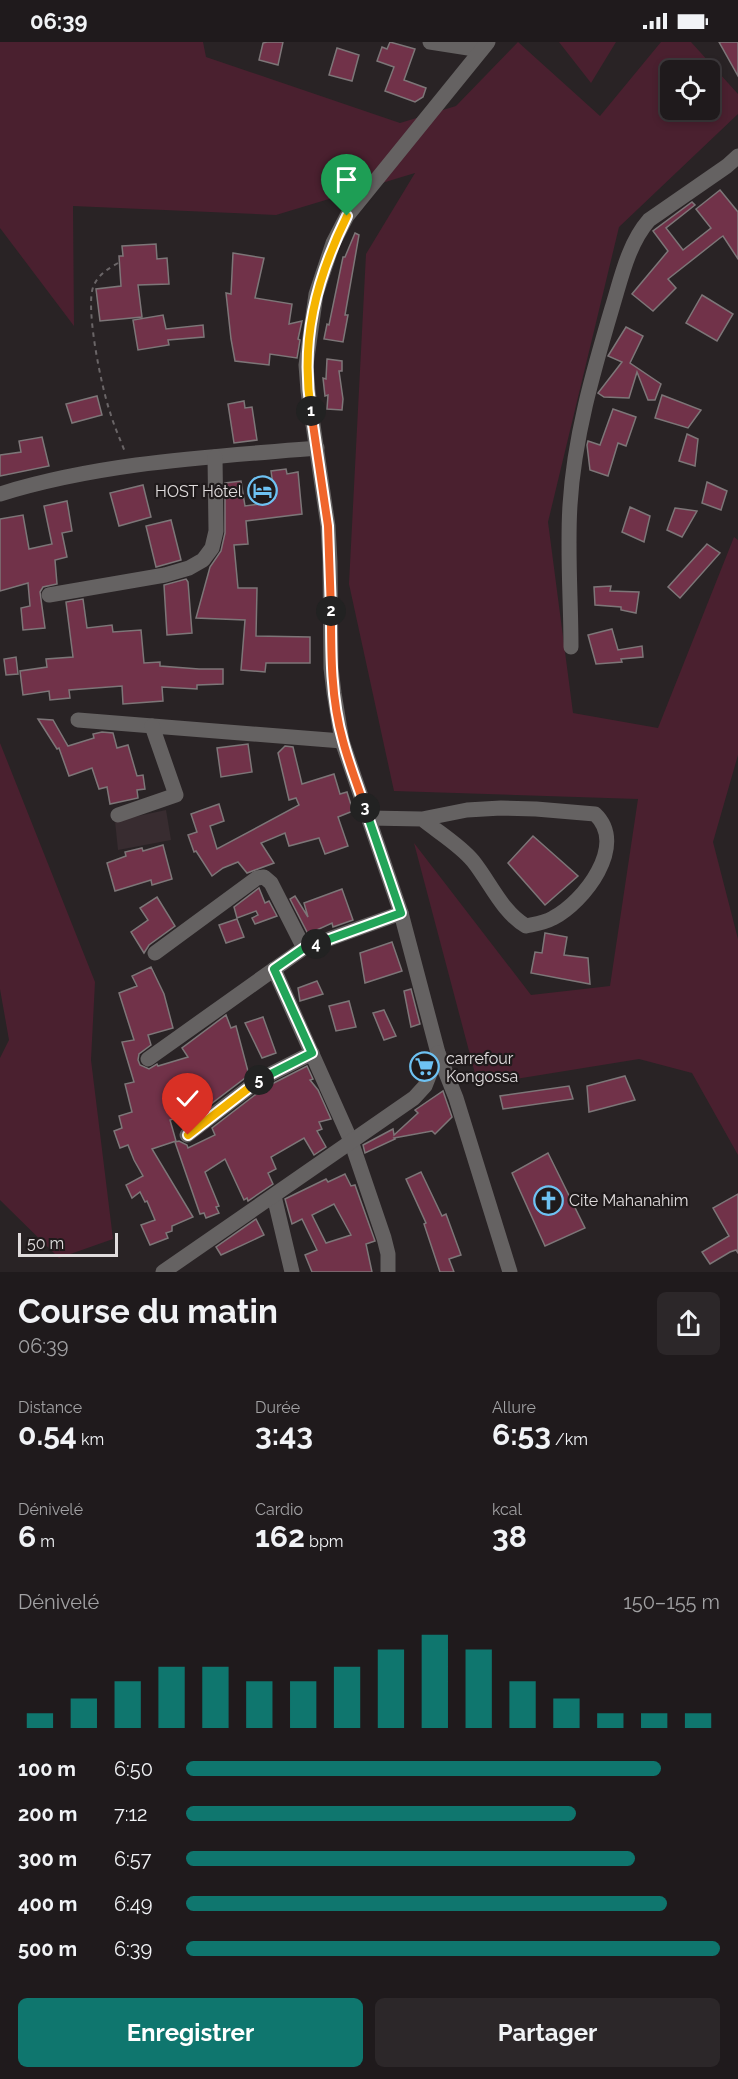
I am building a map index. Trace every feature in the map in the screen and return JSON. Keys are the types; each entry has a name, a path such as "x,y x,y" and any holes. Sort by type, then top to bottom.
{"street":[{"path":"430,42 484,46"},
{"path":"484,46 347,216 333,243 316,294 306,365 328,526 331,668 342,741 401,913 438,1053 456,1098 510,1272"},
{"path":"571,647 570,505 591,379 623,272 636,239 649,220 738,156"},
{"path":"0,494 33,484 130,465 317,448"},
{"path":"49,595 165,574 189,568 203,560 213,548 216,531 215,457"},
{"path":"78,720 342,741"},
{"path":"118,814 176,795 152,726"},
{"path":"369,818 422,819 467,810 501,808 595,814 603,821 608,844 598,873 574,902 554,918 526,926 509,912 472,860 422,819"},
{"path":"155,953 257,878 264,877 271,883 304,948"},
{"path":"148,1059 304,948 401,913"},
{"path":"274,969 351,1141 384,1238 388,1254 388,1272"},
{"path":"188,1135 259,1080 312,1053"},
{"path":"163,1272 414,1098 424,1086 438,1053"},
{"path":"274,1196 292,1272"}],"path":[{"path":"118,263 103,272 93,286 91,300 93,335 109,410 130,465"}],"shaded area":[{"path":"0,42 203,42 206,57 400,123 456,106 518,42 600,116 661,42 691,42 707,60 660,60 660,120 720,120 720,74 738,94 738,114 619,227 548,522 573,713 658,728 734,537 738,540 738,755 713,842 738,939 738,1155 692,1073 639,1059 478,1085 414,843 531,995 610,986 638,799 394,791 349,584 366,254 415,173 276,215 73,206 74,326 0,228"},
{"path":"559,42 616,42 591,83"},
{"path":"0,743 95,982 91,1060 113,1239 59,1258 0,1200 0,1058 9,1040 0,989"},
{"path":"166,810 171,840 118,850 115,821"}],"building":[{"path":"283,42 278,65 259,60 263,43"},
{"path":"390,42 415,49 404,80 426,88 423,97 415,102 385,91 394,67 377,61 382,47 387,49"},
{"path":"719,42 738,42 738,76"},
{"path":"337,48 359,55 352,81 329,75"},
{"path":"720,190 738,212 738,259 723,236 668,279 676,288 653,311 632,294 668,251 653,231 692,202 695,205 666,228 683,250 711,228 696,209"},
{"path":"355,233 359,235 345,315 348,315 343,342 324,339 343,257"},
{"path":"156,244 157,259 167,258 169,284 138,285 142,317 100,321 96,289 121,286 119,256 123,256 122,246"},
{"path":"233,253 264,258 255,298 292,304 289,324 302,321 297,358 270,354 269,365 235,361 226,293 231,294"},
{"path":"702,295 733,314 717,341 686,323"},
{"path":"163,315 166,329 203,325 204,337 168,340 169,345 138,350 133,320"},
{"path":"626,327 643,336 630,363 661,384 655,400 648,400 637,372 629,398 604,397 598,393 622,362 608,356"},
{"path":"327,359 342,361 342,371 339,371 343,399 342,410 327,409 328,395 325,396 323,378 326,379"},
{"path":"662,395 701,410 688,428 655,418"},
{"path":"97,396 102,415 72,423 66,404"},
{"path":"244,401 245,408 252,407 257,440 234,443 228,404"},
{"path":"613,409 636,417 626,446 618,443 608,476 590,470 587,445 588,441 600,445"},
{"path":"687,434 698,439 695,466 679,461"},
{"path":"42,437 49,466 0,476 0,455 21,452 19,441"},
{"path":"286,469 287,474 298,472 302,514 246,521 248,544 234,545 238,588 257,588 256,636 310,637 310,663 266,663 265,672 241,670 245,620 196,618 210,567 221,551 225,533 225,483 241,481 245,506 267,503 267,499 275,498 271,471"},
{"path":"707,482 727,491 721,510 702,503"},
{"path":"143,485 151,517 119,526 110,493"},
{"path":"67,501 72,531 62,533 67,557 55,560 57,584 43,587 40,592 45,628 23,630 21,608 30,606 28,583 0,591 0,519 23,515 29,549 52,544 44,506"},
{"path":"630,507 650,516 644,542 622,532"},
{"path":"675,508 697,511 682,537 667,530"},
{"path":"171,520 181,560 156,567 146,526"},
{"path":"707,544 720,553 680,598 668,587"},
{"path":"186,579 192,633 167,635 164,585"},
{"path":"611,586 610,591 639,592 636,613 621,610 621,607 595,605 594,587"},
{"path":"83,599 87,628 112,625 113,632 141,630 144,663 160,662 160,666 223,669 223,684 197,685 197,689 162,687 163,701 123,704 122,686 69,690 70,698 50,700 49,691 23,695 20,671 47,667 46,659 73,657 66,602"},
{"path":"612,629 618,650 642,646 643,657 621,659 622,662 596,664 588,635"},
{"path":"16,657 18,674 6,675 4,659"},
{"path":"38,719 53,720 68,746 94,738 93,734 113,733 117,748 128,745 137,776 143,775 145,789 137,790 138,798 110,804 107,787 99,789 92,768 69,776 59,748 57,749"},
{"path":"248,744 252,772 221,777 217,748"},
{"path":"285,746 293,747 302,784 334,774 340,794 347,792 353,811 338,817 348,846 325,854 319,838 289,846 285,833 261,843 274,863 247,873 238,862 223,868 212,876 196,851 194,852 188,835 197,832 191,814 219,804 224,821 210,826 217,849 299,805 296,798 289,800 278,753"},
{"path":"533,836 578,876 545,905 508,863"},
{"path":"163,845 172,879 152,885 151,880 115,891 107,863 126,856 125,852 142,848 143,851"},
{"path":"259,888 265,903 269,901 277,916 255,924 252,918 258,915 256,911 237,918 234,907"},
{"path":"342,889 353,920 333,927 332,923 308,934 290,899 295,896 308,917 304,903"},
{"path":"157,897 175,926 149,945 144,953 131,932 148,920 140,908"},
{"path":"237,919 244,937 226,943 219,925"},
{"path":"545,933 567,937 564,955 588,958 590,984 531,973 535,952 542,953"},
{"path":"392,942 402,971 365,983 360,953"},
{"path":"151,967 164,994 173,1028 148,1035 151,1045 139,1054 140,1065 149,1069 157,1064 158,1066 188,1057 182,1048 226,1015 231,1028 236,1026 249,1075 203,1110 170,1120 176,1141 152,1149 193,1217 172,1226 172,1231 166,1233 168,1238 150,1245 141,1225 155,1220 147,1201 145,1202 140,1192 132,1198 126,1185 143,1176 128,1145 120,1148 114,1131 122,1128 119,1116 132,1112 125,1084 134,1082 122,1042 134,1040 119,993 137,986 132,976"},
{"path":"317,981 323,994 300,1001 298,988"},
{"path":"411,989 420,1024 411,1027 404,991"},
{"path":"349,1001 356,1027 336,1031 329,1006"},
{"path":"384,1010 396,1036 384,1040 373,1013"},
{"path":"263,1017 276,1053 262,1058 245,1023"},
{"path":"307,1066 313,1079 310,1080 318,1090 331,1119 319,1122 322,1129 317,1131 326,1147 314,1155 304,1138 271,1157 276,1169 268,1173 273,1184 248,1201 247,1198 244,1200 225,1159 205,1172 219,1206 216,1207 219,1213 206,1218 204,1213 200,1214 175,1142 179,1141 188,1148 215,1135 212,1128 264,1088"},
{"path":"625,1076 635,1100 589,1112 587,1086"},
{"path":"569,1086 573,1099 503,1109 500,1096"},
{"path":"443,1091 452,1117 435,1134 432,1131 394,1138 365,1153 363,1145 393,1129 394,1135 418,1113 415,1110"},
{"path":"548,1153 585,1228 545,1246 512,1173"},
{"path":"421,1172 442,1216 446,1214 461,1255 449,1259 454,1272 440,1272 424,1224 426,1223 406,1179"},
{"path":"345,1174 351,1186 355,1185 375,1241 366,1244 372,1272 312,1272 305,1255 317,1250 302,1219 292,1224 285,1199 326,1179 328,1182","holes":["334,1204 351,1235 326,1243 312,1215"]},
{"path":"738,1194 738,1253 736,1250 730,1252 710,1264 702,1252 729,1236 713,1208"},
{"path":"256,1219 264,1235 221,1255 216,1247"}],"place":[{"name":"HOST Hôtel","path":"263,491"},
{"name":"carrefour Kongossa","path":"425,1067"},
{"name":"Cite Mahanahim","path":"548,1200"}],"route":[{"path":"188,1135 259,1080 312,1053 274,969 304,948 401,913 342,741 331,668 328,526 308,391 306,365 316,294 333,243 347,216"}]}
